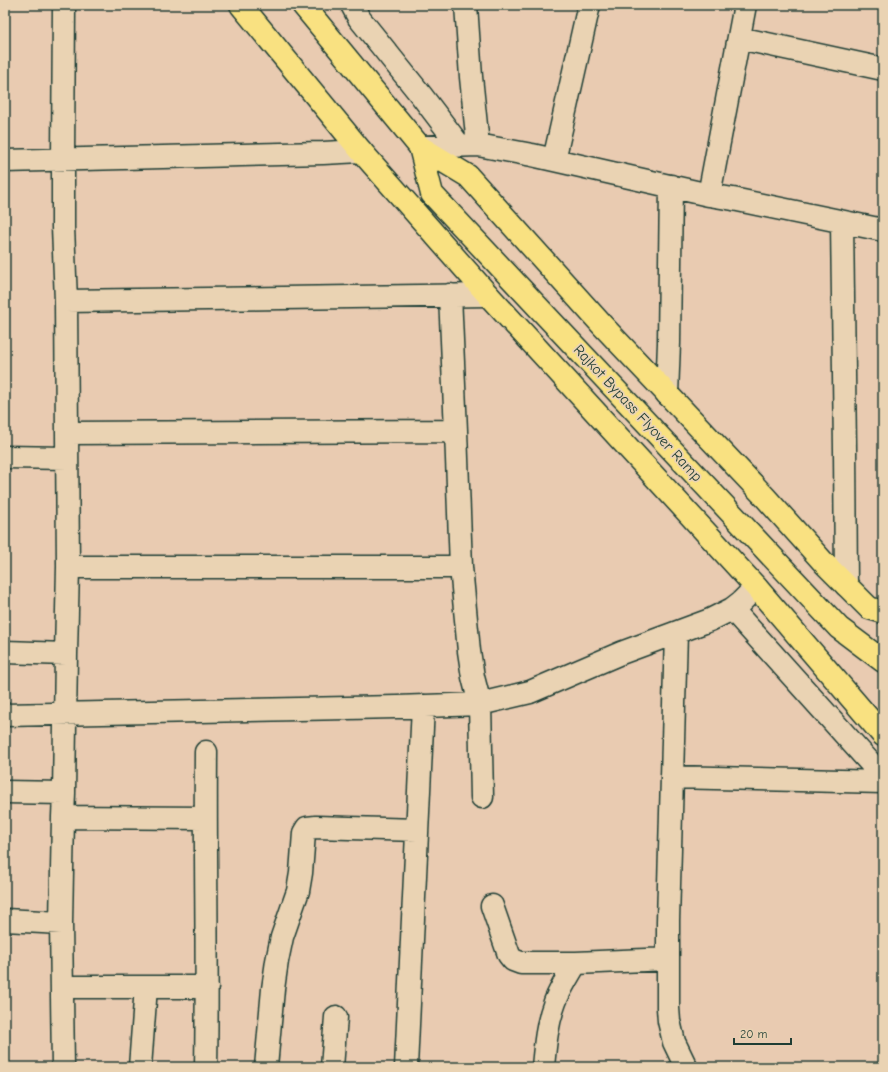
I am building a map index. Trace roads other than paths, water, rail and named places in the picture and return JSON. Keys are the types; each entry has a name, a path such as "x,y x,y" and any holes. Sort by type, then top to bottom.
{"highway":[{"path":"241,5 361,151 488,295 756,587 883,735"},
{"path":"303,5 420,147 468,176 603,326 765,497 825,564 869,608 883,612"},
{"name":"Rajkot Bypass Flyover Ramp","path":"420,147 432,194 839,628 883,661"}],"street":[{"path":"62,1067 61,923 68,567 66,301 63,227 64,5"},
{"path":"352,5 359,18 421,95 469,145"},
{"path":"466,5 471,77 469,145"},
{"path":"554,160 589,5"},
{"path":"709,195 745,5"},
{"path":"739,38 883,70"},
{"path":"420,147 469,145 554,160 709,195 883,230"},
{"path":"5,161 361,151"},
{"path":"667,394 671,186"},
{"path":"842,222 846,457 846,585"},
{"path":"450,295 461,567 469,651 473,677 480,704 482,798"},
{"path":"66,301 488,295"},
{"path":"66,433 456,431"},
{"path":"5,457 67,458"},
{"path":"68,567 461,567"},
{"path":"5,715 480,704 530,692 621,653 710,620 732,609 756,587"},
{"path":"732,609 883,777"},
{"path":"676,633 668,921 668,1008 669,1021 674,1042 686,1067"},
{"path":"5,652 66,654"},
{"path":"406,1067 423,706"},
{"path":"206,752 206,1067"},
{"path":"672,777 883,782"},
{"path":"5,792 64,793"},
{"path":"63,817 206,818"},
{"path":"266,1067 273,989 282,937 298,891 302,873 304,833 307,828 417,830"},
{"path":"492,906 509,955 513,960 521,963 576,963 668,959"},
{"path":"5,920 61,923"},
{"path":"543,1067 549,1024 555,1002 576,963"},
{"path":"62,987 207,986"},
{"path":"140,1067 146,987"},
{"path":"332,1067 336,1017"}]}
